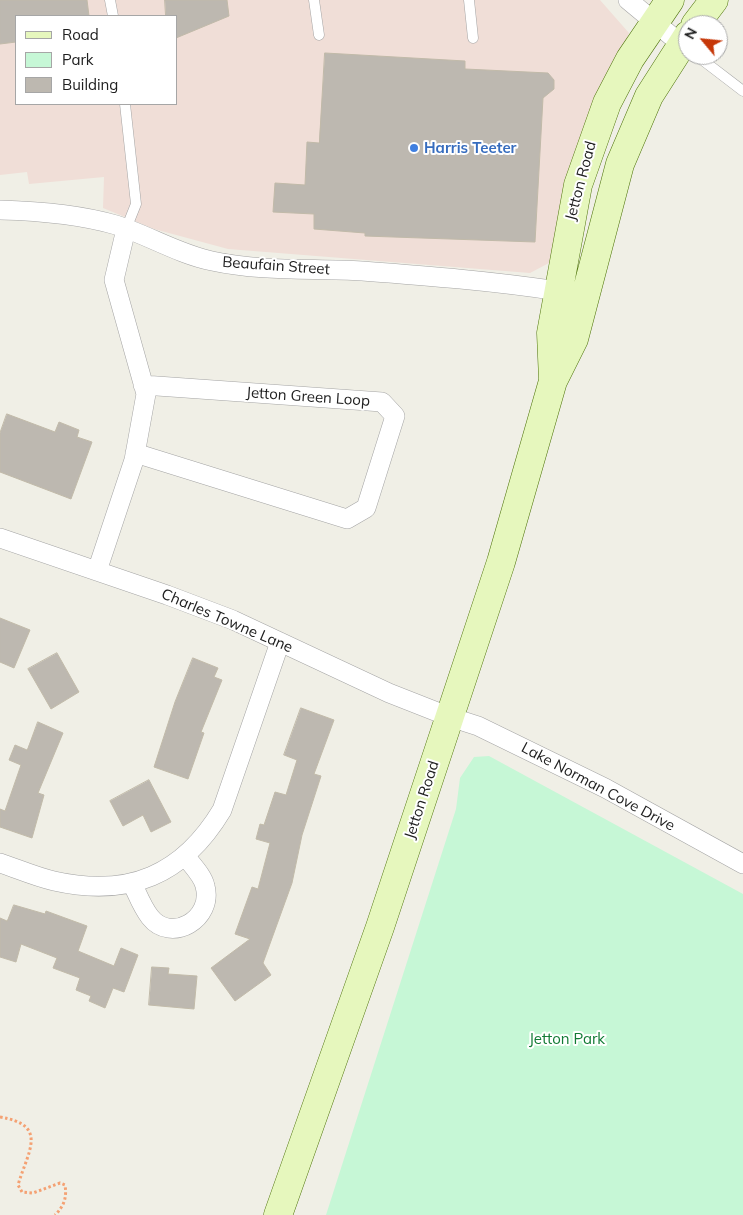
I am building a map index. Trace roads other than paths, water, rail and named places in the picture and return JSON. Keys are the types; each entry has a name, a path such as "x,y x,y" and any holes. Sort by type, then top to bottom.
{"street":[{"path":"628,0 653,22 678,35"},
{"name":"Jetton Road","path":"553,381 551,333 578,185 589,148 607,103 630,59 653,22 670,0"},
{"name":"Jetton Road","path":"705,15 714,0"},
{"name":"Jetton Road","path":"278,1215 380,927 450,717 501,562 553,381 574,339 606,212 631,135 649,96 678,57"},
{"name":"Beaufain Street","path":"0,210 49,211 126,229 210,261 296,270 361,271 488,280 558,291"},
{"path":"97,570 135,452 146,394 114,280 126,229"},
{"name":"Jetton Green Loop","path":"135,452 347,519 366,508 395,416 382,402 144,385"},
{"name":"Charles Towne Lane","path":"0,538 208,610 389,693 450,717"},
{"path":"0,862 52,880 73,885 116,886 171,867 186,857 214,824 222,810 280,642"},
{"name":"Lake Norman Cove Drive","path":"450,717 478,726 580,776 743,864"},
{"path":"132,882 150,917 160,925 172,928 183,927 195,921 203,912 207,900 205,884 186,857"}],"lane":[{"path":"110,0 113,15"},
{"path":"314,0 319,35"},
{"path":"469,0 473,38"},
{"path":"716,65 743,90"},
{"path":"125,105 136,204 126,229"}],"place":[{"name":"Harris Teeter","path":"414,148"}],"park label":[{"name":"Jetton Park","path":"567,1039"}]}
